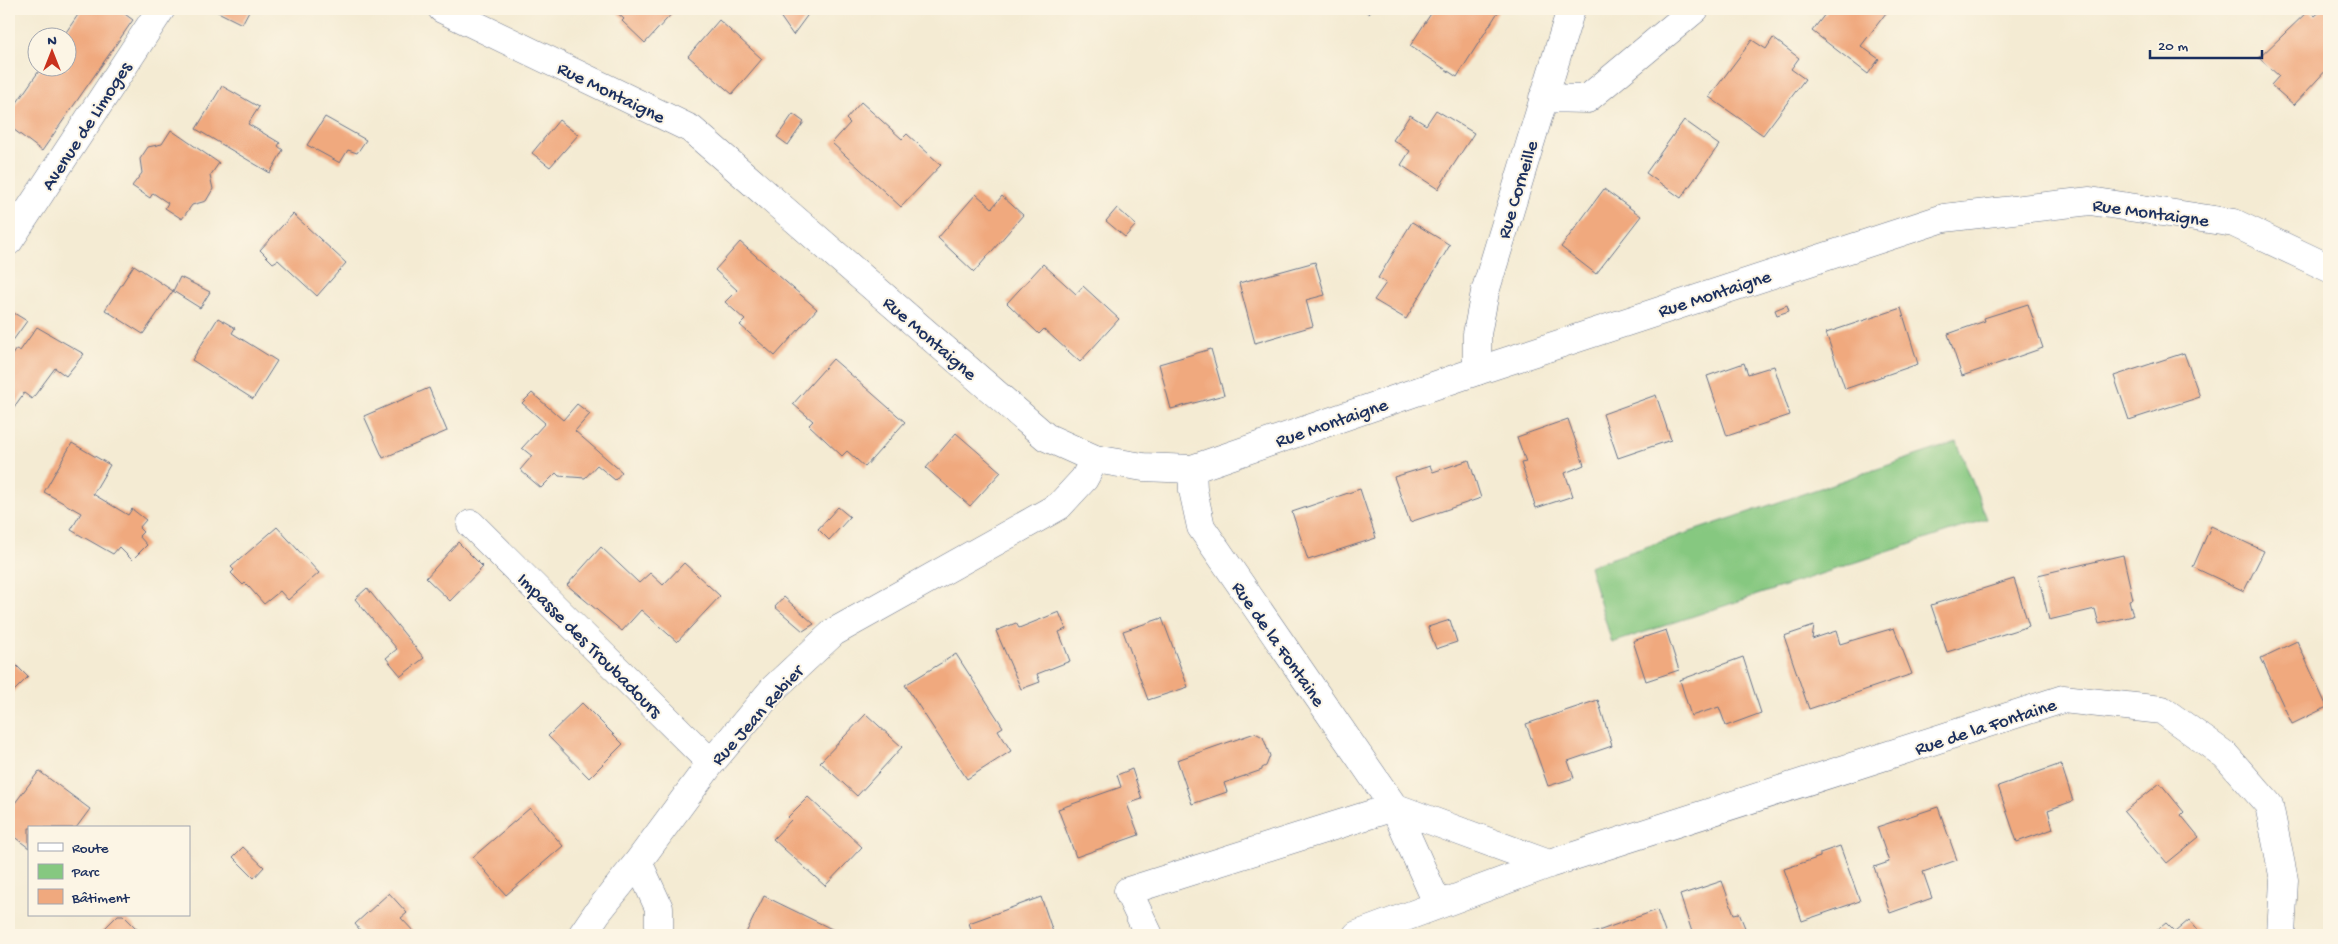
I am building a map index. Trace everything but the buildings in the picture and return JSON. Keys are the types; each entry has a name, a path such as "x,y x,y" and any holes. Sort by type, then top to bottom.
{"street":[{"name":"Avenue de Limoges","path":"9,241 161,9"},
{"name":"Rue Montaigne","path":"442,9 691,129 1046,436 1095,459 1143,467 1192,469 1476,371 1944,218 2090,201 2234,223 2329,268"},
{"name":"Rue Corneille","path":"1476,371 1476,334 1485,292 1571,9"},
{"path":"1543,98 1587,99 1695,9"},
{"name":"Rue Jean Rebier","path":"582,935 711,763 774,688 834,632 1059,506 1084,479 1095,459"},
{"name":"Rue de la Fontaine","path":"1192,469 1193,490 1201,527 1394,807 1438,905"},
{"name":"Impasse des Troubadours","path":"472,524 711,763"},
{"name":"Rue de la Fontaine","path":"1357,935 1549,864 2063,699 2162,710 2225,755 2269,805 2284,880 2281,935"},
{"path":"1149,935 1128,892 1394,807 1549,864"},
{"path":"638,862 659,908 659,935"}],"green space":[{"path":"1957,442 1987,519 1612,643 1589,566"}]}
